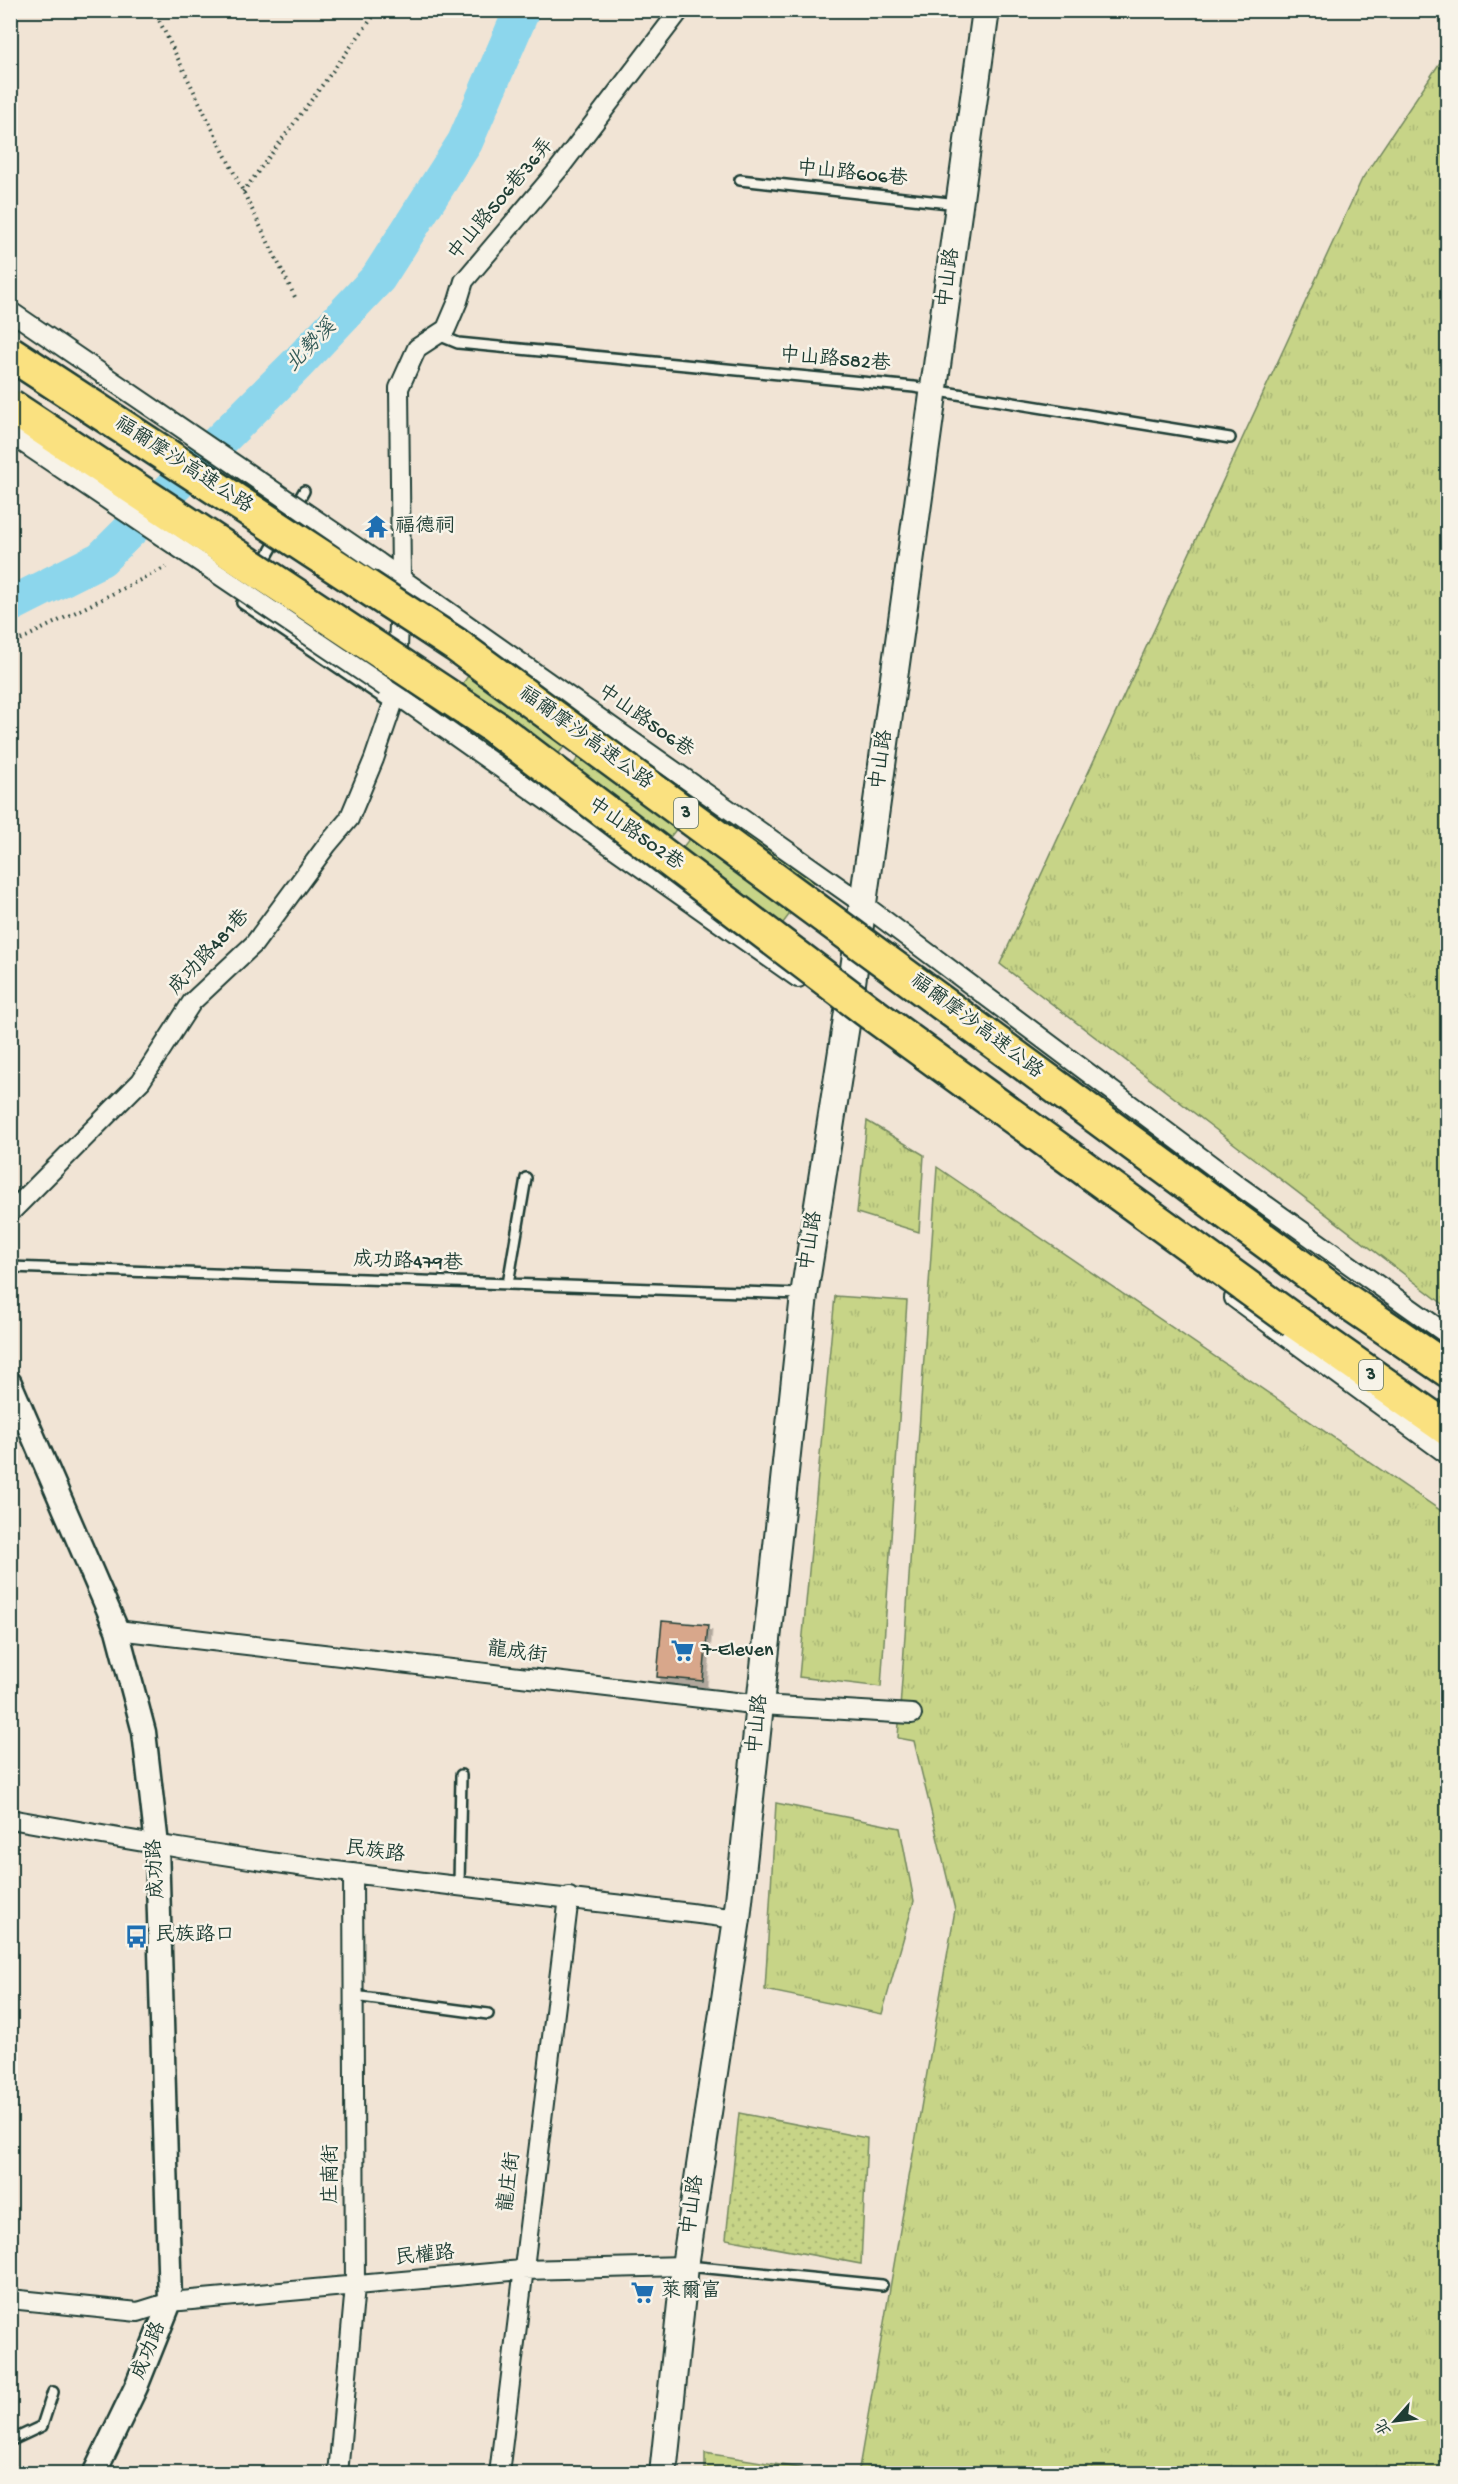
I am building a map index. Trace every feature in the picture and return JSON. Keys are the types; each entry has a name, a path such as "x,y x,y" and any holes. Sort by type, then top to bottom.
{"highway":[{"name":"福爾摩沙高速公路","path":"10,353 456,645 1344,1299 1448,1370"},
{"name":"3","path":"10,406 493,726 867,1010 1294,1321 1448,1429"}],"main road":[{"name":"中山路","path":"663,2474 685,2266 737,1919 804,1294 848,1012 986,10"}],"street":[{"name":"中山路506巷36弄","path":"401,577 399,387 417,348 446,329 464,281 558,170 680,10"},
{"name":"中山路506巷","path":"10,311 401,577 863,904 1239,1186 1448,1335"},
{"name":"中山路502巷","path":"10,434 848,1012 1448,1455"},
{"name":"成功路481巷","path":"10,1213 141,1081 192,1002 254,944 349,819 375,759 391,695 401,577"},
{"name":"成功路","path":"10,1383 117,1630 144,1732 157,1845 170,2302 136,2387 94,2474"},
{"name":"龍成街","path":"117,1630 761,1705 912,1714"},
{"name":"民族路","path":"10,1819 157,1845 353,1874 569,1897 737,1919"},
{"name":"庄南街","path":"338,2474 356,2286 353,1874"},
{"name":"龍庄街","path":"499,2474 569,1897"},
{"name":"民權路","path":"10,2299 138,2312 170,2302 522,2270 685,2266"}],"lane":[{"name":"中山路606巷","path":"740,180 960,205"},
{"name":"中山路582巷","path":"436,334 458,343 902,385 1230,438"},
{"path":"304,491 242,603 391,695"},
{"path":"508,1284 526,1178"},
{"name":"成功路479巷","path":"10,1267 804,1294"},
{"path":"459,1885 461,1775"},
{"path":"354,1996 488,2014"},
{"path":"685,2266 882,2285"},
{"path":"10,2441 42,2426 52,2392"}],"path":[{"path":"154,10 295,297"},
{"path":"243,192 378,10"},
{"path":"10,645 166,567"}],"green space":[{"path":"1447,52 1447,1307 1000,964 1362,179"},
{"path":"489,646 587,717 536,783 440,716"},
{"path":"601,725 701,798 652,860 555,791"},
{"path":"714,807 816,879 765,947 665,870"},
{"path":"867,1121 924,1155 919,1232 857,1213"},
{"path":"937,1167 1447,1515 1447,2473 858,2474 955,1910 914,1741 898,1738"},
{"path":"835,1296 907,1301 881,1687 799,1677"},
{"path":"776,1803 900,1828 914,1901 882,2014 765,1990"},
{"path":"739,2113 867,2138 861,2264 726,2239"},
{"path":"705,2453 830,2473 705,2473"}],"building":[{"name":"7-Eleven","path":"662,1621 708,1625 703,1681 657,1677"}],"waterway":[{"name":"北勢溪","path":"10,605 101,559 298,363 378,278 465,142 522,10"}],"place":[{"name":"福德祠","path":"377,527"},
{"name":"7-Eleven","path":"683,1651"},
{"name":"民族路口","path":"137,1936"},
{"name":"萊爾富","path":"643,2292"}]}
